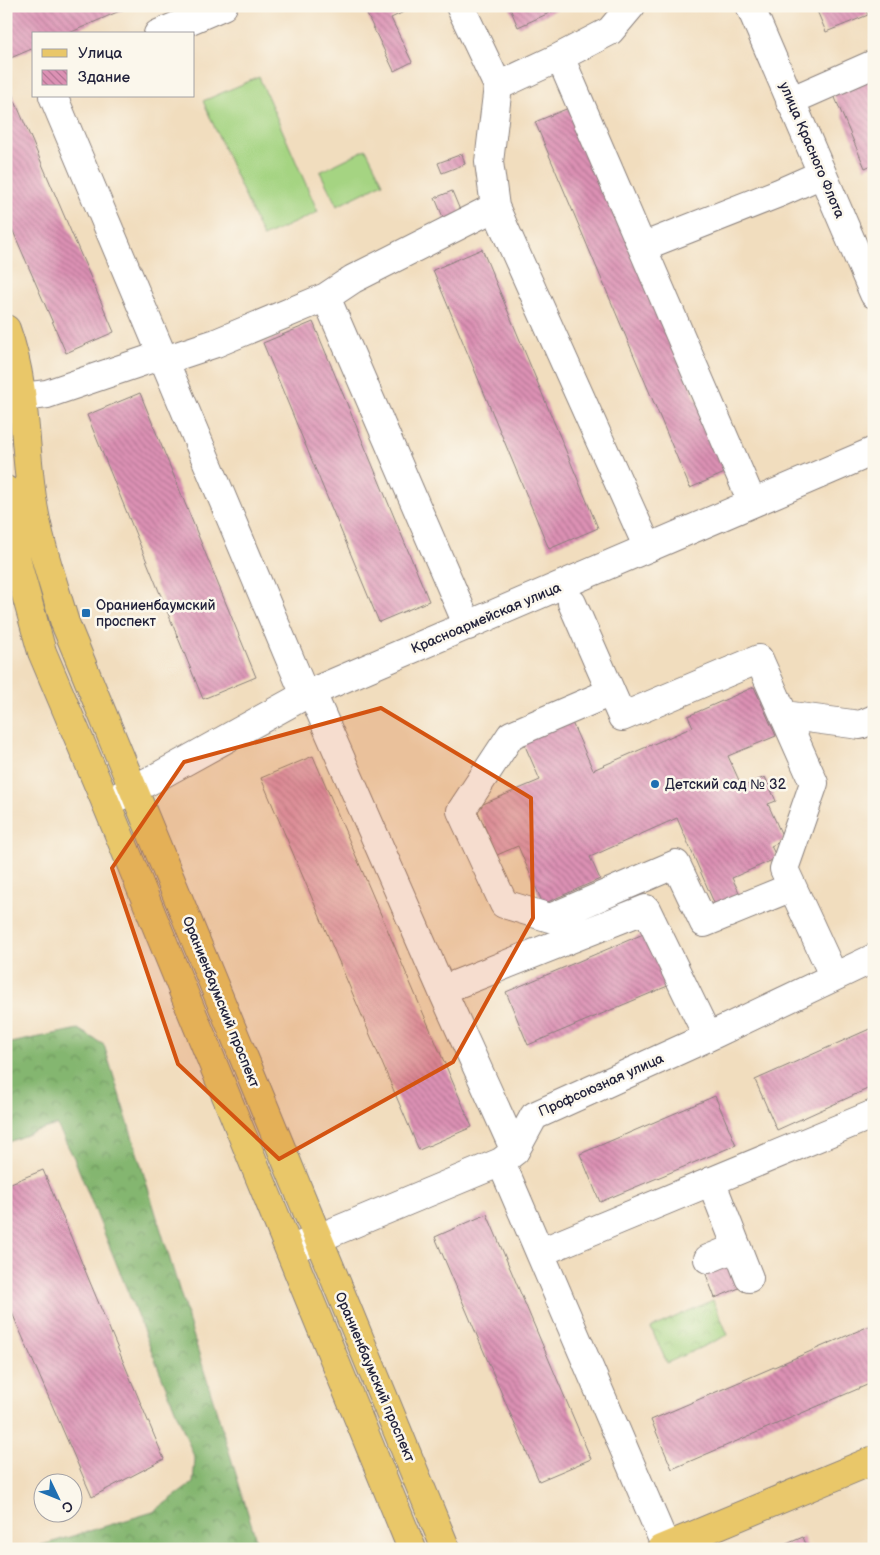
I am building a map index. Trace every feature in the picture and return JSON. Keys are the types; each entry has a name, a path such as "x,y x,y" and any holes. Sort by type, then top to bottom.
{"main road":[{"name":"Ораниенбаумский проспект","path":"6,329 14,350 23,397 32,499 43,547 65,623 446,1549"},
{"path":"6,490 10,529 19,570 42,652 106,803 412,1549"},
{"path":"664,1548 873,1463"}],"street":[{"path":"163,32 223,6"},
{"path":"460,6 498,86 489,162 495,207 648,548"},
{"path":"498,86 610,31 631,6"},
{"name":"улица Красного Флота","path":"750,6 874,294"},
{"path":"560,57 752,502"},
{"path":"790,100 874,64"},
{"path":"53,98 162,356 309,694 442,990 508,1156 541,1252 664,1548"},
{"path":"642,247 822,174"},
{"path":"23,397 47,394 162,356 171,358 216,343 326,296 353,279 495,207"},
{"path":"326,296 468,626"},
{"name":"Красноармейская улица","path":"106,803 309,694 874,451"},
{"path":"572,603 622,717 760,659 814,783 784,869 834,977"},
{"path":"611,692 511,735 461,811 504,904 550,918 676,864 704,923 792,887"},
{"path":"784,715 860,725 874,719"},
{"path":"442,990 646,910 708,1037"},
{"name":"Профсоюзная улица","path":"508,1156 534,1116 708,1037 874,958"},
{"path":"541,1252 874,1114"},
{"path":"290,1250 508,1156"},
{"path":"711,1181 749,1278"},
{"path":"708,1259 737,1247"}],"highlighted area":[{"path":"381,708 531,798 533,918 453,1062 279,1159 178,1064 112,868 184,762"}],"green space":[{"path":"259,77 318,212 263,237 203,101"},
{"path":"366,149 383,183 337,206 320,172"},
{"path":"78,1029 104,1045 259,1549 29,1549 153,1512 193,1483 195,1459 74,1158 57,1125 6,1143 6,1044"},
{"path":"713,1300 728,1335 667,1363 651,1328"}],"building":[{"path":"7,6 131,6 72,32 32,32 32,49 6,60"},
{"path":"363,6 406,6 408,10 391,18 412,62 394,71"},
{"path":"509,6 565,6 518,27"},
{"path":"815,6 870,6 865,8 868,15 826,32"},
{"path":"874,77 874,164 865,168 833,93"},
{"path":"6,80 114,332 66,353 6,215"},
{"path":"571,107 727,472 690,488 535,122"},
{"path":"462,154 465,164 442,173 438,163"},
{"path":"452,191 462,215 445,222 435,198"},
{"path":"482,249 598,528 549,549 433,270"},
{"path":"313,322 429,601 379,622 263,343"},
{"path":"140,393 256,677 203,699 87,415"},
{"path":"754,687 776,736 728,756 742,787 765,777 776,801 768,804 784,840 771,846 777,858 732,878 740,894 715,905 677,818 590,857 600,879 543,904 518,846 497,855 476,807 540,780 522,739 570,718 593,770 693,727 688,716"},
{"path":"313,756 472,1127 419,1150 261,778"},
{"path":"648,932 670,985 528,1045 506,992"},
{"path":"874,1027 874,1086 777,1130 755,1080"},
{"path":"715,1096 736,1145 600,1202 580,1154"},
{"path":"43,1170 164,1459 92,1497 6,1299 6,1185"},
{"path":"487,1214 591,1459 539,1481 435,1237"},
{"path":"733,1258 744,1286 715,1298 704,1269"},
{"path":"874,1324 874,1382 672,1469 651,1420"},
{"path":"803,1537 808,1549 775,1549"}],"place":[{"name":"Ораниенбаумский проспект","path":"86,613"},
{"name":"Детский сад № 32","path":"655,784"}]}
